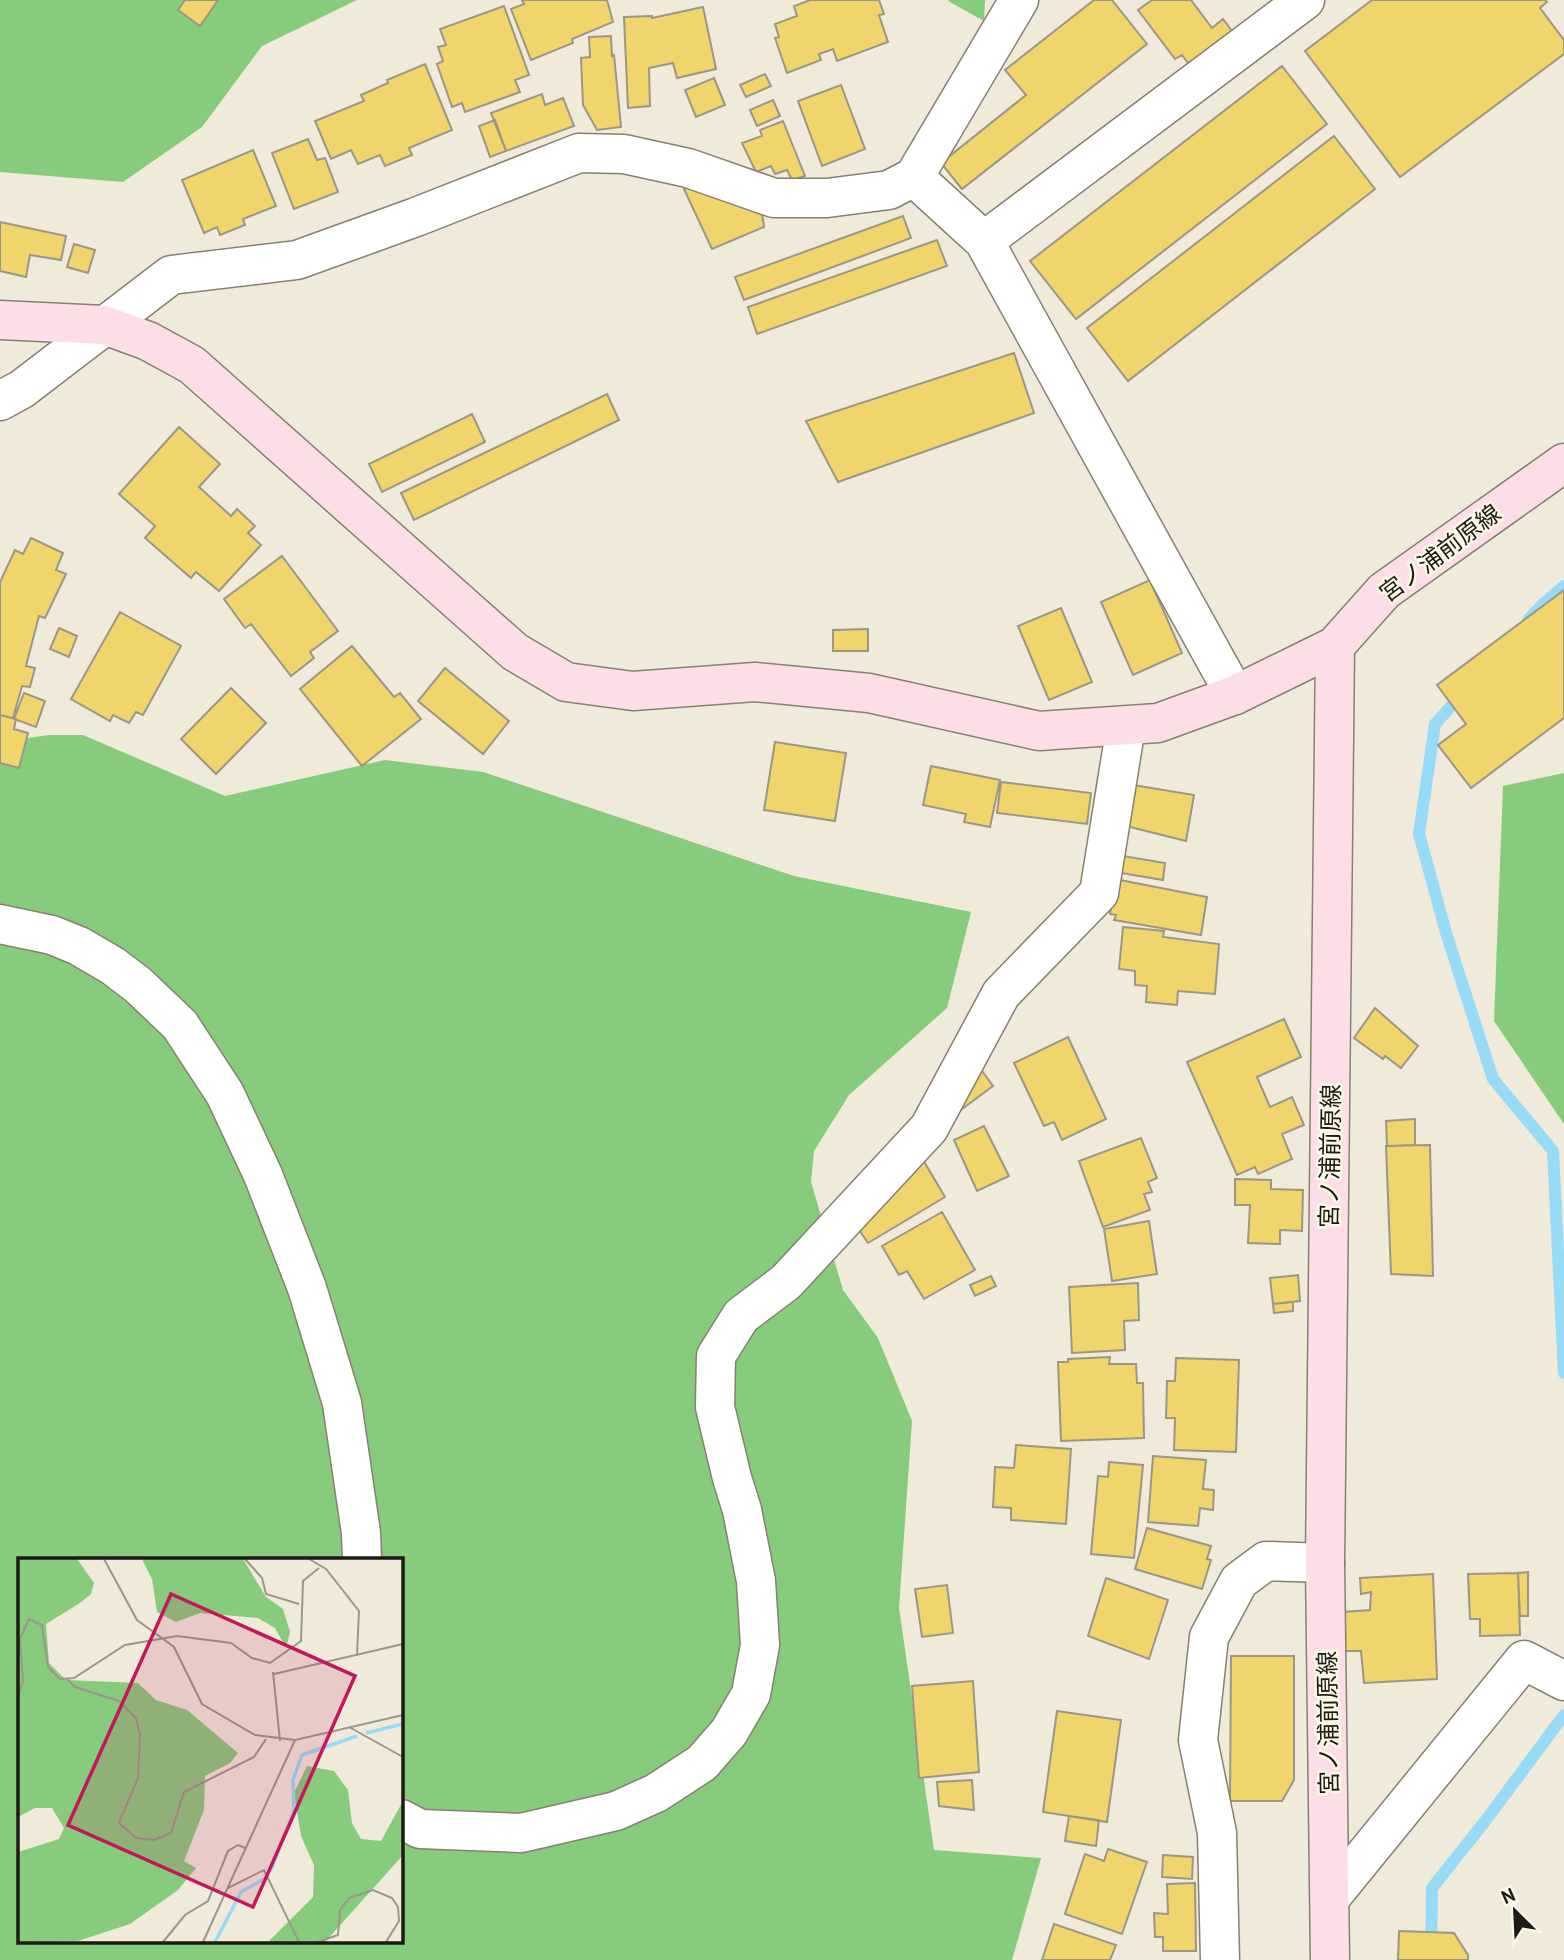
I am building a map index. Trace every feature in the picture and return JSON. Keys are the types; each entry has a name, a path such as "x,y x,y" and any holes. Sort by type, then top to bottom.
{"main road":[{"path":"0,320 104,325 148,341 192,365 515,652 566,682 633,691 755,682 869,693 1039,731 1158,723 1235,695 1335,646"},
{"name":"宮ノ浦前原線","path":"1331,1960 1325,1563 1335,646 1384,592 1564,463"}],"street":[{"path":"0,401 22,389 171,275 297,260 579,153 624,155 688,168 774,198 827,198 889,190 914,177 1019,0"},
{"path":"984,241 1305,0"},
{"path":"914,177 984,241 1235,695"},
{"path":"402,1820 420,1829 522,1833 616,1811 656,1793 702,1763 729,1732 751,1694 760,1645 756,1581 743,1510 732,1478 715,1407 716,1356 741,1316 786,1282 929,1128 1001,994 1100,892 1126,726"},
{"path":"0,924 52,934 113,966 138,985 180,1025 225,1094 263,1175 307,1288 342,1403 361,1533 362,1558"},
{"path":"1220,1960 1217,1833 1198,1740 1209,1637 1239,1581 1266,1561 1325,1563"},
{"path":"1331,1897 1524,1660 1564,1681"}],"green space":[{"path":"0,0 357,0 262,46 202,127 123,182 0,172"},
{"path":"948,0 985,0 984,21 950,2"},
{"path":"49,735 83,735 225,796 385,760 483,772 794,876 971,912 947,1008 849,1095 814,1151 811,1182 843,1290 878,1338 912,1421 899,1608 934,1850 1041,1858 1012,1960 0,1960 0,742"},
{"path":"1564,773 1564,1124 1494,1021 1503,786"}],"building":[{"path":"185,0 218,0 200,26 178,10"},
{"path":"522,0 607,0 613,22 572,39 573,43 531,60 511,9 524,4"},
{"path":"810,0 879,0 884,14 879,15 888,42 837,61 833,49 819,54 821,60 787,73 775,38 779,37 775,24 797,16 794,6"},
{"path":"1094,0 1112,0 1147,44 962,189 941,163 1026,95 1005,70"},
{"path":"1152,0 1191,0 1212,28 1223,19 1235,35 1192,68 1182,55 1175,59 1138,10"},
{"path":"1372,0 1545,0 1547,2 1540,8 1564,40 1564,54 1400,177 1305,51"},
{"path":"504,6 529,75 515,80 520,92 465,112 462,103 452,107 437,64 443,61 438,47 446,45 440,29"},
{"path":"703,7 716,69 677,78 673,63 649,68 650,106 628,108 624,17 652,18"},
{"path":"611,36 621,127 597,130 583,105 581,58 590,57 589,37"},
{"path":"425,64 452,130 409,148 412,155 385,166 380,155 358,164 351,150 331,159 315,121 364,101 361,95 388,83 387,80"},
{"path":"1282,66 1327,124 1076,319 1030,261"},
{"path":"765,74 771,86 746,97 740,85"},
{"path":"714,78 725,105 696,117 685,90"},
{"path":"841,85 865,149 822,166 798,101"},
{"path":"542,94 545,105 563,98 574,126 506,151 491,113"},
{"path":"773,100 780,116 757,126 750,110"},
{"path":"495,120 506,151 490,157 479,126"},
{"path":"783,121 805,176 792,180 787,170 775,174 771,166 756,172 742,143 762,136 760,130"},
{"path":"1334,136 1375,189 1128,381 1087,328"},
{"path":"308,139 317,160 325,158 338,192 294,209 272,153"},
{"path":"253,150 276,206 243,219 245,225 220,235 217,227 204,233 182,180"},
{"path":"699,183 761,204 764,227 712,249 684,189"},
{"path":"903,216 911,238 744,300 735,277"},
{"path":"0,222 66,236 61,260 30,255 26,277 0,271"},
{"path":"937,240 947,266 757,334 748,307"},
{"path":"74,244 95,250 88,273 67,267"},
{"path":"1014,353 1034,413 838,482 806,421"},
{"path":"607,394 619,420 414,520 401,493"},
{"path":"472,414 485,442 382,492 369,464"},
{"path":"179,427 220,464 199,487 231,516 237,509 255,526 248,533 261,545 219,591 196,572 191,578 145,538 155,526 119,494"},
{"path":"31,538 63,553 56,570 66,574 45,618 39,616 26,666 35,668 30,687 22,686 13,718 0,715 0,582 15,550 23,554"},
{"path":"282,556 338,631 310,652 314,658 291,676 251,624 245,628 224,599"},
{"path":"1150,580 1182,653 1133,675 1101,602"},
{"path":"1564,590 1564,718 1471,788 1438,745 1466,724 1437,685"},
{"path":"1061,608 1092,682 1049,700 1018,626"},
{"path":"120,612 181,646 143,715 136,712 129,723 113,715 110,721 71,699"},
{"path":"59,628 77,636 69,657 50,649"},
{"path":"868,629 868,651 833,651 833,630"},
{"path":"352,646 394,697 400,693 421,719 362,766 300,689"},
{"path":"445,668 509,721 483,754 418,701"},
{"path":"231,688 266,723 216,774 181,739"},
{"path":"24,693 45,701 36,727 14,719"},
{"path":"0,715 16,719 14,729 28,733 19,768 0,763"},
{"path":"775,742 846,753 835,821 764,810"},
{"path":"931,766 1000,780 990,827 964,822 966,814 923,805"},
{"path":"1001,782 1091,793 1087,824 997,813"},
{"path":"1133,785 1194,795 1186,841 1126,826"},
{"path":"1123,856 1165,863 1163,880 1121,873"},
{"path":"1115,879 1207,897 1201,935 1114,920 1116,915 1110,914"},
{"path":"1123,927 1164,931 1163,937 1219,944 1215,994 1178,991 1177,1005 1146,1002 1147,986 1135,985 1135,971 1119,969"},
{"path":"1375,1008 1418,1046 1401,1068 1354,1038"},
{"path":"1284,1019 1301,1057 1257,1077 1270,1107 1292,1097 1304,1125 1282,1134 1292,1159 1258,1174 1255,1167 1237,1175 1187,1062"},
{"path":"1068,1037 1106,1119 1062,1140 1054,1122 1044,1126 1014,1063"},
{"path":"972,1057 993,1086 947,1120"},
{"path":"1415,1119 1415,1145 1387,1146 1386,1121"},
{"path":"984,1126 1009,1176 977,1191 954,1140"},
{"path":"910,1138 945,1197 868,1243 857,1227"},
{"path":"1141,1138 1157,1178 1148,1182 1152,1192 1144,1194 1150,1210 1103,1227 1079,1161"},
{"path":"1430,1145 1433,1276 1391,1274 1386,1146"},
{"path":"1235,1179 1271,1180 1271,1189 1303,1190 1302,1231 1280,1230 1280,1244 1248,1243 1250,1205 1235,1205"},
{"path":"942,1212 975,1270 924,1299 907,1271 899,1275 882,1246"},
{"path":"1149,1221 1157,1274 1112,1281 1104,1229"},
{"path":"1298,1275 1300,1301 1273,1304 1270,1278"},
{"path":"991,1276 996,1286 975,1296 970,1285"},
{"path":"1138,1283 1139,1320 1124,1321 1125,1350 1072,1353 1069,1287"},
{"path":"1293,1302 1293,1311 1274,1313 1273,1304"},
{"path":"1110,1357 1109,1364 1136,1364 1137,1383 1143,1383 1144,1438 1061,1441 1058,1362"},
{"path":"1176,1358 1239,1360 1236,1452 1174,1450 1175,1418 1166,1418 1167,1381 1175,1381"},
{"path":"1016,1445 1071,1449 1066,1524 1011,1520 1011,1508 993,1507 995,1467 1014,1468"},
{"path":"1153,1456 1206,1460 1203,1489 1214,1490 1213,1510 1200,1508 1198,1526 1148,1522"},
{"path":"1109,1462 1143,1465 1134,1558 1091,1554 1098,1476 1108,1477"},
{"path":"1147,1528 1211,1546 1207,1559 1211,1560 1202,1589 1135,1569"},
{"path":"1528,1572 1528,1616 1520,1616 1518,1573"},
{"path":"1518,1573 1520,1635 1480,1636 1480,1619 1470,1619 1468,1574"},
{"path":"1433,1574 1437,1679 1364,1683 1361,1651 1344,1651 1343,1612 1370,1610 1371,1592 1361,1594 1360,1578"},
{"path":"1106,1578 1168,1600 1149,1659 1088,1636"},
{"path":"947,1585 953,1633 922,1637 915,1589"},
{"path":"1231,1656 1294,1656 1294,1780 1282,1801 1230,1801"},
{"path":"973,1681 979,1772 919,1778 912,1686"},
{"path":"1057,1711 1121,1720 1107,1822 1043,1812"},
{"path":"972,1780 974,1810 939,1806 937,1782"},
{"path":"1069,1816 1099,1820 1096,1846 1065,1841"},
{"path":"1108,1849 1147,1862 1122,1934 1065,1914 1085,1854 1104,1861"},
{"path":"1163,1855 1193,1857 1192,1879 1162,1877"},
{"path":"1195,1883 1196,1951 1163,1951 1163,1937 1155,1937 1154,1913 1168,1914 1167,1884"},
{"path":"1054,1924 1116,1945 1110,1960 1042,1960"},
{"path":"1399,1931 1454,1933 1468,1955 1468,1960 1398,1960"}],"waterway":[{"path":"1528,620 1564,586"},
{"path":"1462,694 1435,724 1419,834 1447,936 1493,1079 1553,1151 1564,1373"},
{"path":"1431,1960 1432,1888 1564,1715"}]}
